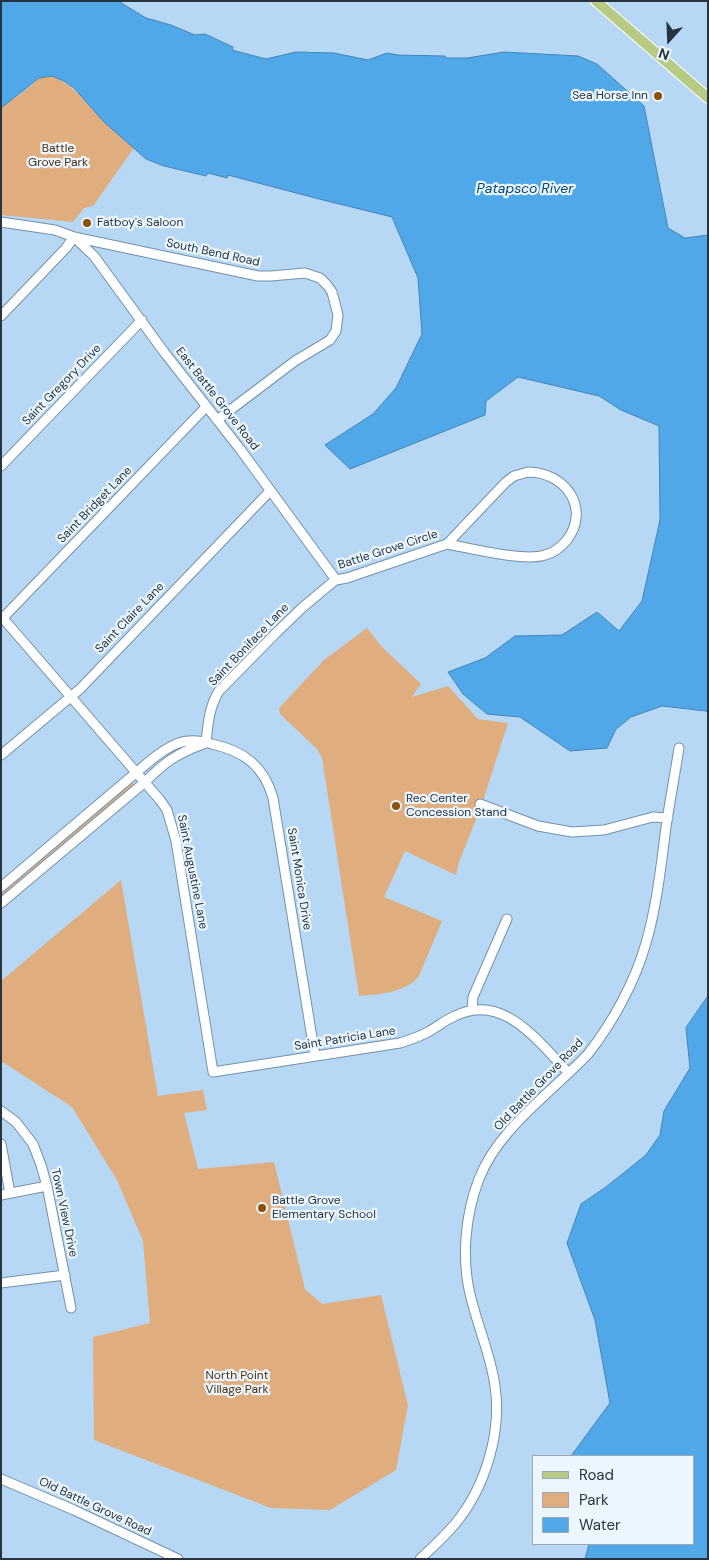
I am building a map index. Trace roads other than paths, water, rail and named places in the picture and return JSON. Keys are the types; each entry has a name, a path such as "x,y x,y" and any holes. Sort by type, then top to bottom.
{"main road":[{"path":"596,1 708,98"}],"street":[{"name":"South Bend Road","path":"1,222 55,230 74,237 258,276 305,273 320,278 332,292 338,315 336,331 330,340 295,361 217,420"},
{"path":"1,316 66,248 74,237"},
{"name":"East Battle Grove Road","path":"74,237 94,256 336,580"},
{"name":"Saint Gregory Drive","path":"1,466 142,320"},
{"name":"Saint Bridget Lane","path":"2,618 206,407"},
{"name":"Battle Grove Circle","path":"336,580 347,578 446,544 506,482 520,474 536,472 557,479 571,494 576,505 575,524 569,537 559,549 544,556 526,557 446,544"},
{"name":"Saint Claire Lane","path":"1,755 71,696 270,491"},
{"name":"Saint Boniface Lane","path":"206,742 209,715 219,691 303,607 336,580"},
{"name":"Saint Augustine Lane","path":"2,618 106,735 167,810 174,830 213,1072"},
{"name":"Saint Monica Drive","path":"1,887 158,754 178,743 189,740 206,742 232,749 248,758 262,774 271,790 316,1056"},
{"path":"1,903 164,764 177,755 206,742"},
{"name":"Old Battle Grove Road","path":"420,1559 455,1524 474,1495 485,1468 495,1430 495,1385 471,1299 466,1272 468,1222 479,1179 490,1158 508,1133 588,1054 612,1020 637,968 646,945 660,878 680,748"},
{"path":"480,804 538,826 572,832 604,830 652,817 668,818"},
{"path":"472,1010 473,997 507,919"},
{"name":"Saint Patricia Lane","path":"213,1072 400,1043 426,1033 453,1016 472,1010 494,1011 514,1020 569,1073"},
{"name":"Town View Drive","path":"1,1111 16,1122 32,1144 41,1165 47,1186 71,1308"},
{"path":"1,1144 6,1194 47,1186"},
{"name":"Town View Drive","path":"1,1283 65,1275"},
{"name":"Old Battle Grove Road","path":"1,1479 74,1510 178,1559"}],"water":[{"name":"Patapsco River","path":"1,1 118,1 146,18 171,25 195,35 205,34 233,47 232,50 266,59 296,52 334,53 368,60 387,53 445,56 446,58 467,58 504,52 578,56 597,64 644,106 668,228 685,238 708,235 708,713 706,711 662,706 631,717 616,729 607,748 570,751 520,717 487,714 463,694 448,672 485,658 515,636 562,635 597,612 619,631 642,601 660,520 659,426 621,410 599,396 518,377 486,401 485,415 350,469 325,445 373,414 396,388 422,334 418,278 392,217 228,175 227,178 208,173 206,176 164,166 146,159 104,122 74,88 52,76 39,78 1,108"},
{"path":"708,996 708,1559 585,1559 589,1545 694,1545 694,1455 572,1455 610,1403 595,1320 567,1243 581,1204 646,1155 660,1135 664,1111 690,1068 686,1028"}],"place":[{"name":"Sea Horse Inn","path":"658,96"},
{"name":"Fatboy's Saloon","path":"87,223"},
{"name":"Rec Center Concession Stand","path":"396,806"},
{"name":"Battle Grove Elementary School","path":"262,1208"}],"park label":[{"name":"Battle Grove Park","path":"58,156"},
{"name":"North Point Village Park","path":"237,1383"}]}
